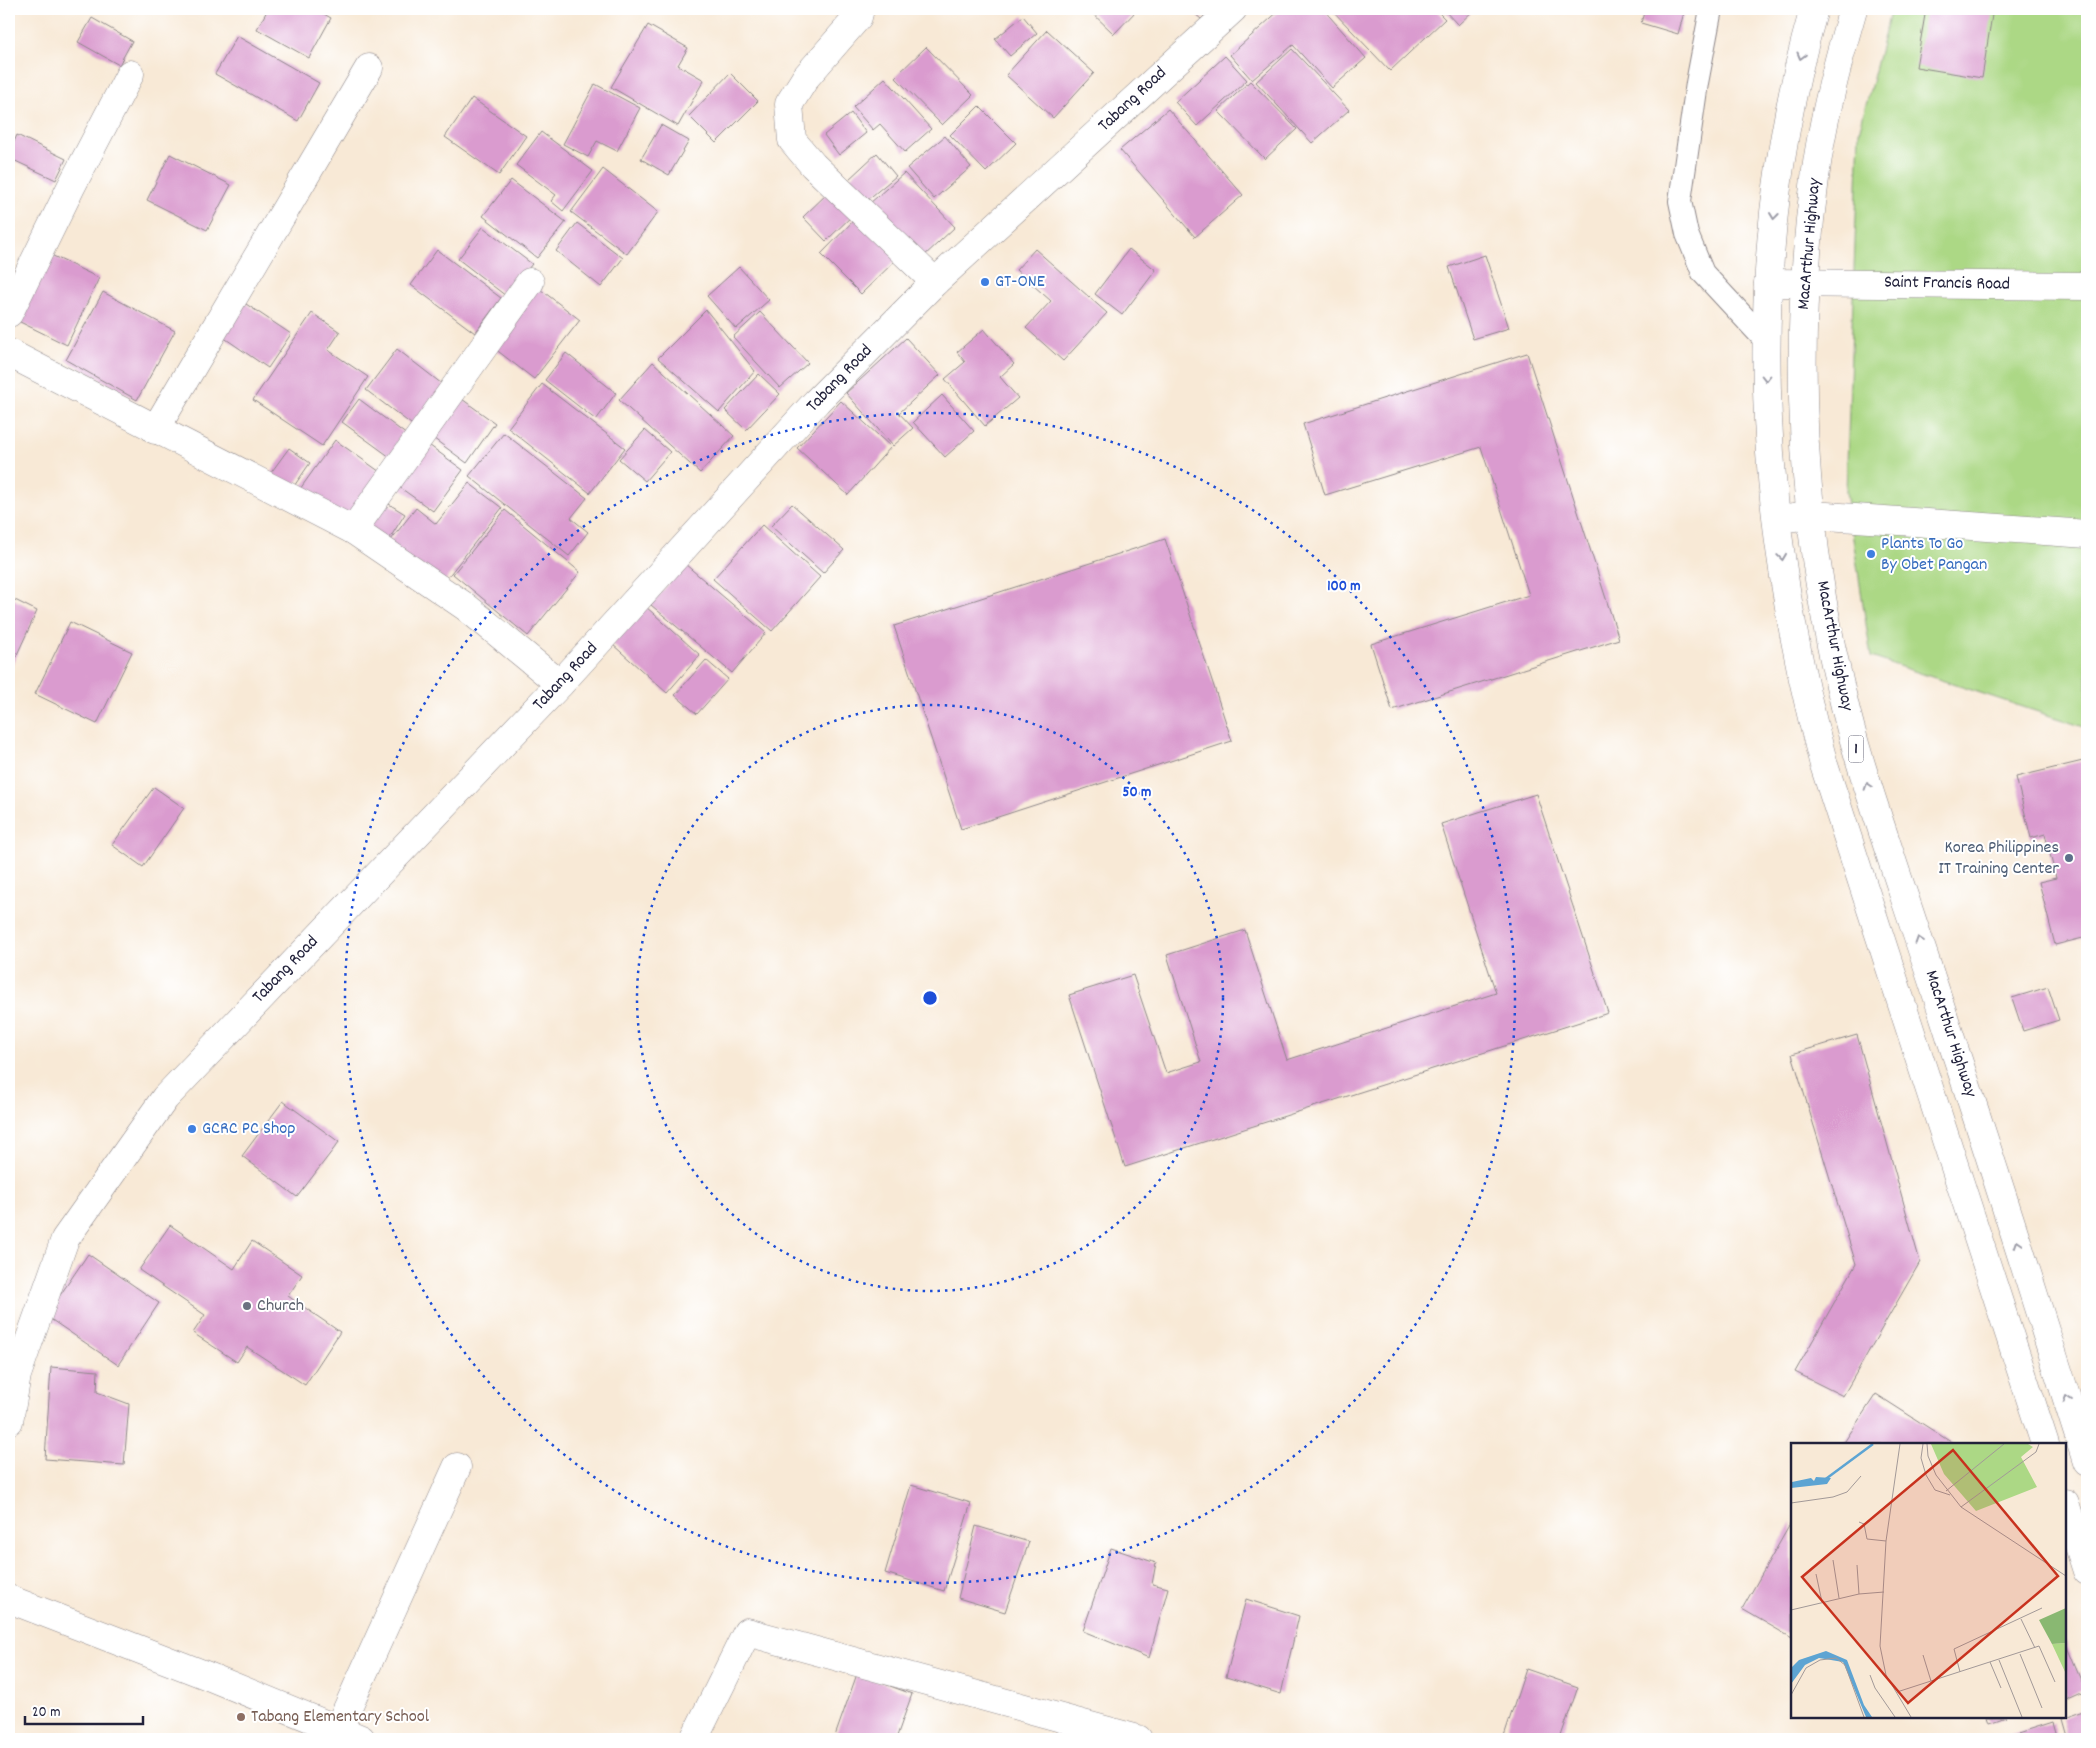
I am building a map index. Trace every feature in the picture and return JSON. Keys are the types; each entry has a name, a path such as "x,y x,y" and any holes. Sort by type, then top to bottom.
{"main road":[{"path":"860,9 858,16 806,77 789,104 792,140 813,165 935,282"},
{"name":"Tabang Road","path":"9,1422 17,1375 65,1239 165,1098 560,684 817,401 935,282 1233,9"},
{"name":"MacArthur Highway","path":"1814,9 1791,100 1778,177 1768,260 1766,397 1777,519 1786,587 1807,702 1824,765 2045,1443"},
{"name":"MacArthur Highway","path":"1853,9 1830,97 1815,177 1806,282 1804,334 1806,457 1812,515 1829,632 1841,692 1859,759 1961,1068 2087,1462"},
{"path":"155,430 369,68"},
{"path":"9,313 70,187 130,74"},
{"path":"352,530 530,282"},
{"name":"Saint Francis Road","path":"1768,283 2087,286"},
{"path":"9,353 352,530 466,607 560,684"},
{"path":"1777,519 1812,515 2087,534"},
{"path":"9,1599 208,1676 349,1734 457,1467"},
{"path":"2066,1506 2087,1571"},
{"path":"694,1739 747,1632 1138,1739"}],"lane":[{"path":"1711,9 1697,83 1680,200 1687,234 1703,273 1766,341"}],"green space":[{"path":"1891,9 2087,9 2087,728 1871,657 1846,492 1859,132"}],"building":[{"path":"268,9 315,9 331,18 309,58 257,29"},
{"path":"1088,9 1138,9 1114,34"},
{"path":"1189,9 1211,9 1201,19"},
{"path":"1281,9 1323,9 1366,58 1332,88 1293,45 1252,80 1230,55"},
{"path":"1331,9 1435,9 1445,19 1390,71"},
{"path":"1443,9 1475,9 1458,25"},
{"path":"1645,9 1685,9 1678,34 1641,23"},
{"path":"1926,9 1958,9 1992,15 1982,78 1916,67"},
{"path":"1023,16 1037,33 1010,56 995,39"},
{"path":"92,18 132,41 119,65 78,42"},
{"path":"648,25 688,48 678,65 704,80 678,126 611,87"},
{"path":"1047,30 1094,73 1053,118 1006,75"},
{"path":"237,36 319,83 298,121 215,74"},
{"path":"926,47 973,95 942,125 895,77"},
{"path":"1292,49 1349,110 1312,143 1256,82"},
{"path":"1225,56 1247,80 1197,126 1175,102"},
{"path":"730,73 758,101 716,143 689,116"},
{"path":"885,78 931,129 905,152 880,124 873,130 853,107"},
{"path":"1250,81 1297,129 1265,159 1218,111"},
{"path":"595,84 640,108 617,151 597,141 588,157 563,144"},
{"path":"472,98 526,136 499,175 445,137"},
{"path":"979,106 1016,143 986,172 950,135"},
{"path":"1168,109 1243,195 1195,237 1120,150"},
{"path":"851,113 866,133 839,155 824,135"},
{"path":"661,125 689,141 669,175 641,159"},
{"path":"541,132 593,171 563,211 551,201 556,195 516,165"},
{"path":"17,135 66,159 56,180 9,158 9,153"},
{"path":"945,136 971,167 934,199 907,168"},
{"path":"877,153 896,176 866,201 848,180"},
{"path":"170,154 231,185 207,230 147,200"},
{"path":"603,169 658,212 627,254 571,212"},
{"path":"904,173 955,227 923,257 869,204"},
{"path":"511,180 566,222 537,258 483,216"},
{"path":"832,189 855,213 826,241 803,217"},
{"path":"860,214 901,255 861,294 821,254"},
{"path":"577,223 623,258 601,287 556,251"},
{"path":"483,227 532,264 506,296 458,259"},
{"path":"1035,249 1107,313 1063,361 1026,328 1051,301 1016,270"},
{"path":"1129,249 1156,270 1122,315 1095,294"},
{"path":"437,250 501,298 475,333 411,285"},
{"path":"49,254 99,278 67,345 16,320"},
{"path":"1485,255 1509,328 1473,339 1449,267"},
{"path":"739,267 769,300 736,329 707,296"},
{"path":"536,286 580,320 534,379 490,345"},
{"path":"103,292 175,331 137,400 66,360"},
{"path":"243,302 291,334 268,368 220,335"},
{"path":"706,310 755,371 719,412 658,358"},
{"path":"760,312 808,363 780,388 733,337"},
{"path":"312,313 340,332 328,350 368,377 322,446 253,400"},
{"path":"984,329 1014,364 1000,377 1018,398 985,426 945,379 965,362 957,352"},
{"path":"906,338 940,375 899,413 913,428 893,446 846,393"},
{"path":"397,349 446,387 415,427 366,390"},
{"path":"566,353 616,393 596,420 545,380"},
{"path":"1527,353 1619,639 1392,710 1371,644 1529,595 1481,447 1325,495 1303,424"},
{"path":"653,362 734,436 700,473 619,400"},
{"path":"759,374 780,394 746,430 725,410"},
{"path":"542,384 625,448 590,493 508,428"},
{"path":"455,394 495,423 467,463 426,433"},
{"path":"942,395 974,431 945,457 913,422"},
{"path":"359,399 407,435 390,457 342,422"},
{"path":"841,401 891,447 848,495 797,448"},
{"path":"645,430 670,452 645,481 619,459"},
{"path":"504,433 587,498 571,518 588,532 569,556 469,476"},
{"path":"335,440 383,474 349,523 300,489"},
{"path":"422,440 463,470 433,511 392,482"},
{"path":"289,448 310,463 292,489 270,474"},
{"path":"469,483 502,508 440,587 387,545 416,508 436,524"},
{"path":"384,501 405,514 388,541 367,528"},
{"path":"792,504 844,550 823,573 771,526"},
{"path":"505,510 580,572 528,636 453,574"},
{"path":"762,525 820,577 772,631 713,579"},
{"path":"1165,539 1232,741 961,829 894,626"},
{"path":"685,564 766,633 732,673 651,605"},
{"path":"9,597 37,611 9,672"},
{"path":"645,606 700,655 667,693 612,644"},
{"path":"70,622 132,652 97,724 35,694"},
{"path":"706,660 728,679 697,714 675,695"},
{"name":"Korea Philippines IT Training Center","path":"2087,760 2087,937 2055,945 2039,882 2056,878 2045,834 2031,838 2016,777"},
{"path":"154,787 184,808 143,867 112,845"},
{"path":"1536,794 1608,1013 1125,1167 1069,995 1133,975 1166,1073 1201,1062 1167,955 1245,930 1287,1060 1496,993 1441,824"},
{"path":"2048,987 2059,1020 2023,1031 2012,998"},
{"path":"1857,1035 1920,1262 1843,1396 1795,1372 1856,1264 1792,1054"},
{"path":"283,1101 339,1142 297,1197 242,1156"},
{"name":"Church","path":"170,1225 234,1269 252,1241 302,1275 288,1296 340,1332 305,1385 247,1347 237,1362 193,1333 205,1315 139,1270"},
{"path":"88,1254 159,1303 118,1365 46,1316"},
{"path":"51,1367 98,1371 97,1392 129,1404 124,1465 45,1459"},
{"path":"1876,1394 1952,1443 1844,1443"},
{"path":"911,1485 971,1503 944,1591 885,1573"},
{"path":"1791,1523 1791,1637 1742,1609"},
{"path":"976,1526 1029,1542 1005,1612 958,1598"},
{"path":"1111,1548 1156,1563 1152,1584 1168,1588 1149,1658 1083,1631"},
{"path":"1246,1599 1299,1616 1281,1694 1226,1677"},
{"path":"2066,1643 2085,1689 2066,1698"},
{"path":"1526,1669 1578,1687 1560,1739 1503,1739"},
{"path":"857,1674 912,1694 896,1739 834,1739"},
{"path":"2087,1709 2087,1739 2067,1739 2061,1718 2066,1718 2066,1716"},
{"path":"1987,1718 2003,1718 1989,1723"},
{"path":"2052,1722 2057,1739 1999,1739"}],"place":[{"name":"GT-ONE","path":"985,282"},
{"name":"Plants To Go By Obet Pangan","path":"1871,554"},
{"name":"Korea Philippines IT Training Center","path":"2069,858"},
{"name":"GCRC PC Shop","path":"192,1129"},
{"name":"Church","path":"247,1306"},
{"name":"Tabang Elementary School","path":"241,1717"}]}
